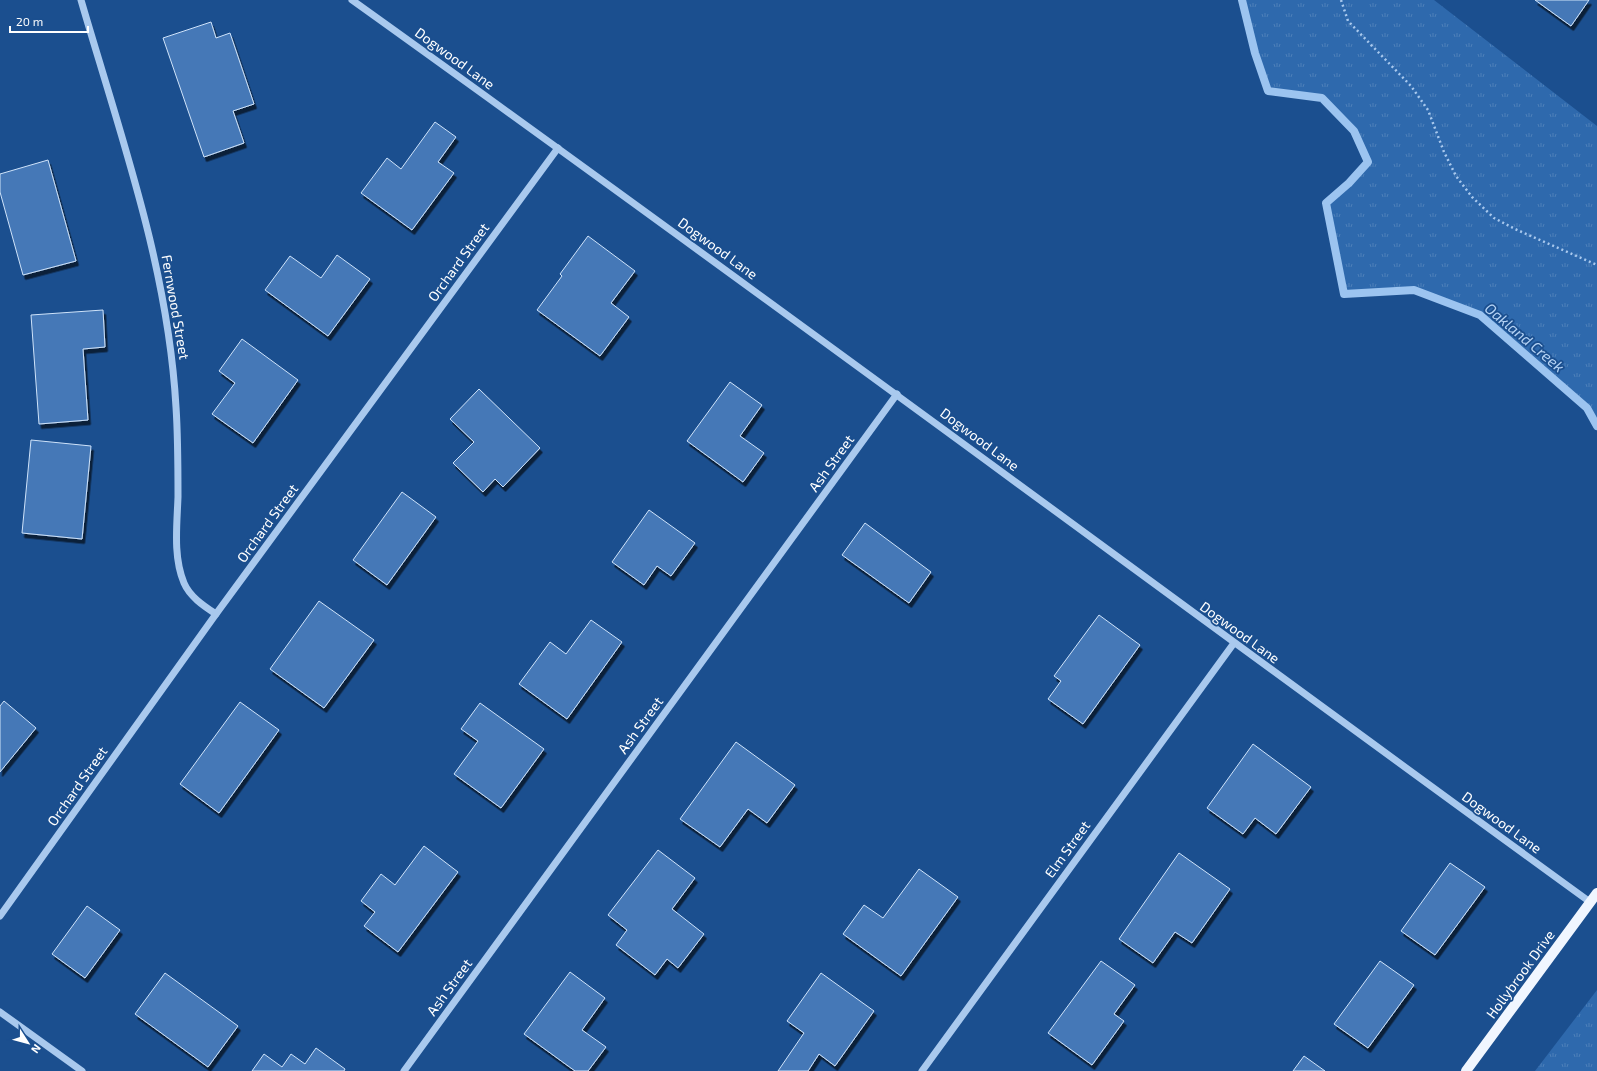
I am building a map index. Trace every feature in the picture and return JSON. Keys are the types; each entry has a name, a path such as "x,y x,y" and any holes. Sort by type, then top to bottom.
{"main road":[{"name":"Hollybrook Drive","path":"1466,1071 1597,893"}],"street":[{"name":"Fernwood Street","path":"81,0 147,224 165,307 174,372 177,418 178,562 184,584 190,593 199,602 216,614"},
{"name":"Dogwood Lane","path":"352,0 897,394 1234,643 1590,902"},
{"name":"Orchard Street","path":"0,916 216,614 558,148"},
{"name":"Ash Street","path":"404,1071 897,394"},
{"name":"Elm Street","path":"922,1071 1234,643"},
{"path":"0,1012 82,1071"}],"path":[{"path":"1341,0 1348,21 1411,86 1428,110 1444,152 1456,176 1472,197 1494,218 1515,229 1597,265"}],"green space":[{"path":"1243,0 1434,0 1597,126 1597,429 1587,408 1480,315 1414,290 1344,294 1326,203 1349,183 1368,162 1354,131 1322,98 1268,91"},
{"path":"1597,990 1597,1071 1535,1071"}],"building":[{"path":"1535,0 1589,0 1571,26"},
{"path":"211,22 216,38 230,33 254,104 233,111 244,143 204,157 163,38"},
{"path":"435,122 456,137 438,162 454,173 412,230 361,193 387,158 401,169"},
{"path":"48,160 76,261 23,275 0,192 0,174"},
{"path":"588,236 635,271 611,303 629,317 600,356 537,310 562,276 560,274"},
{"path":"337,255 370,279 328,336 265,290 290,256 321,278"},
{"path":"103,310 105,347 83,349 88,420 39,424 31,315"},
{"path":"242,339 298,380 253,443 212,414 235,383 219,371"},
{"path":"730,382 762,405 740,436 764,453 743,482 687,441"},
{"path":"479,389 540,448 503,487 495,479 483,492 453,463 474,442 450,419"},
{"path":"31,440 91,446 82,539 22,533"},
{"path":"402,492 436,517 387,585 353,560"},
{"path":"649,510 695,543 671,576 657,566 644,585 612,562"},
{"path":"865,523 931,572 909,603 842,555"},
{"path":"319,601 374,640 324,708 270,669"},
{"path":"1099,615 1140,645 1083,724 1048,699 1061,681 1054,676"},
{"path":"591,620 622,642 567,719 519,684 550,642 566,654"},
{"path":"4,701 36,728 0,772 0,706"},
{"path":"240,702 279,730 219,813 180,784"},
{"path":"480,703 544,749 501,808 454,774 478,741 461,729"},
{"path":"736,742 795,785 767,823 748,809 720,847 680,819"},
{"path":"1253,744 1311,787 1276,834 1255,818 1243,834 1207,808"},
{"path":"424,846 458,872 398,952 364,926 375,912 361,901 381,874 395,885"},
{"path":"658,850 695,878 672,909 704,934 678,968 667,959 655,975 616,945 627,930 608,915"},
{"path":"1179,853 1230,889 1192,943 1175,932 1153,963 1119,939"},
{"path":"1450,863 1485,887 1435,955 1401,931"},
{"path":"919,869 958,897 901,976 843,934 864,905 883,918"},
{"path":"87,906 120,930 85,978 52,954"},
{"path":"1101,961 1135,985 1114,1014 1124,1021 1092,1065 1048,1033"},
{"path":"1380,961 1414,985 1368,1048 1334,1024"},
{"path":"570,972 605,998 582,1030 606,1047 588,1071 575,1071 524,1034"},
{"path":"165,973 238,1026 208,1067 135,1014"},
{"path":"821,973 874,1011 835,1066 819,1054 808,1071 778,1071 804,1033 787,1021"},
{"path":"316,1048 345,1069 344,1071 252,1071 264,1054 282,1067 291,1054 305,1064"},
{"path":"1304,1056 1325,1071 1293,1071"}],"waterway":[{"name":"Oakland Creek","path":"1242,0 1255,53 1268,91 1322,98 1354,131 1368,162 1349,183 1326,203 1344,294 1414,290 1480,315 1587,408 1597,426"}]}
